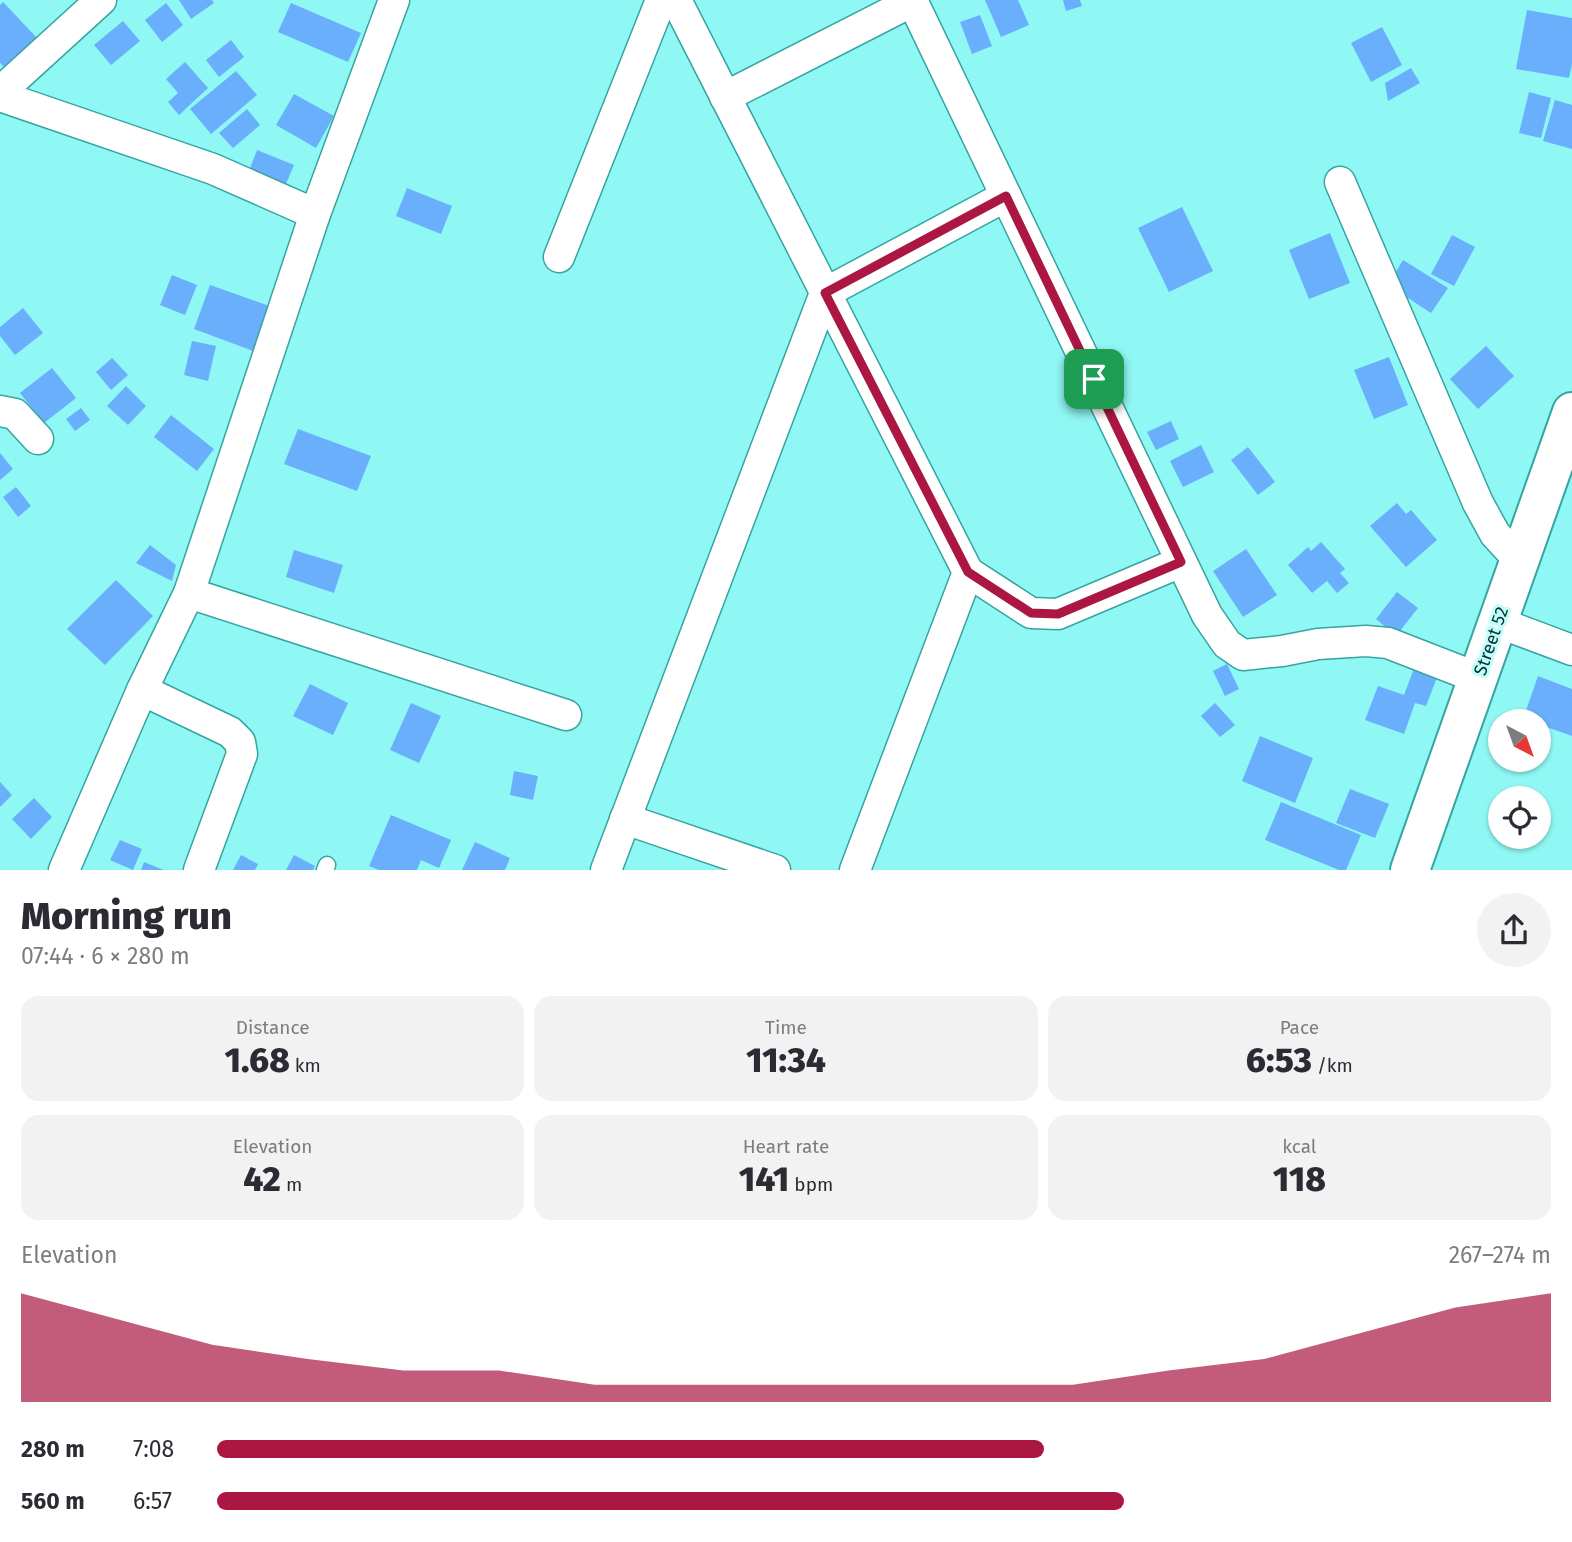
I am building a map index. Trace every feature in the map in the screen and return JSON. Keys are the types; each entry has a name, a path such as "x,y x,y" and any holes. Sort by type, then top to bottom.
{"street":[{"path":"101,0 0,94 213,169 315,214"},
{"path":"64,870 142,690 189,593 315,214 394,0"},
{"path":"559,257 661,0"},
{"path":"676,0 968,572 1031,613 1058,614 1181,562"},
{"path":"725,97 912,1 1181,562 1207,615 1227,644 1243,655 1318,644 1366,641 1388,643 1478,678"},
{"path":"1340,182 1478,503 1495,534 1520,560"},
{"path":"606,870 825,293 1006,196"},
{"path":"0,411 15,414 38,439"},
{"name":"Street 52","path":"1410,870 1572,412"},
{"path":"855,870 968,572"},
{"path":"189,593 566,715"},
{"path":"1497,622 1572,650"},
{"path":"142,690 230,732 240,742 242,754 199,870"},
{"path":"625,819 775,870"}],"building":[{"path":"179,0 212,0 214,3 191,19"},
{"path":"985,0 1018,0 1029,25 1001,37"},
{"path":"1063,0 1080,0 1082,6 1066,11"},
{"path":"3,2 39,40 7,70 0,63 0,5"},
{"path":"166,3 183,25 162,42 145,20"},
{"path":"291,3 361,33 348,62 278,32"},
{"path":"1527,10 1572,18 1572,64 1569,78 1516,69"},
{"path":"980,15 992,46 972,54 960,22"},
{"path":"123,21 140,41 111,65 94,45"},
{"path":"1382,27 1402,65 1371,82 1351,43"},
{"path":"231,40 244,57 219,77 206,60"},
{"path":"185,62 208,88 179,115 168,102 178,93 166,79"},
{"path":"1411,68 1420,83 1388,101 1385,83"},
{"path":"236,71 257,95 211,134 190,109"},
{"path":"1529,92 1551,98 1541,138 1519,133"},
{"path":"294,94 334,116 316,148 276,125"},
{"path":"1555,100 1572,105 1572,149 1543,141"},
{"path":"247,109 260,125 233,148 219,133"},
{"path":"257,150 294,165 285,186 249,171"},
{"path":"407,188 452,206 441,234 396,216"},
{"path":"1182,207 1213,271 1169,292 1138,228"},
{"path":"1330,233 1350,283 1309,299 1289,250"},
{"path":"1452,235 1475,247 1454,286 1431,274"},
{"path":"1403,260 1448,288 1431,313 1388,285"},
{"path":"172,275 197,285 185,315 160,305"},
{"path":"210,285 275,308 259,353 194,329"},
{"path":"23,308 43,333 15,355 0,336 0,327"},
{"path":"192,341 216,346 208,381 184,375"},
{"path":"1486,346 1514,376 1478,409 1450,379"},
{"path":"1389,357 1408,405 1374,419 1354,370"},
{"path":"112,358 128,375 111,390 96,372"},
{"path":"52,368 76,398 44,423 20,393"},
{"path":"126,386 146,406 128,425 107,406"},
{"path":"81,408 90,420 75,431 66,419"},
{"path":"171,415 214,449 197,471 154,437"},
{"path":"1171,421 1179,439 1156,450 1147,432"},
{"path":"298,429 371,456 357,491 284,464"},
{"path":"1201,445 1214,472 1183,487 1170,461"},
{"path":"1248,447 1275,482 1258,495 1231,460"},
{"path":"0,453 13,469 0,480"},
{"path":"16,487 31,506 18,517 3,497"},
{"path":"1397,503 1406,514 1411,510 1437,540 1406,567 1370,526"},
{"path":"1321,542 1345,569 1340,573 1349,583 1337,593 1327,581 1312,593 1288,565 1308,547 1311,551"},
{"path":"150,545 176,565 172,581 136,563"},
{"path":"1246,549 1277,595 1243,617 1213,571"},
{"path":"294,550 343,565 334,593 286,577"},
{"path":"116,580 153,616 105,665 67,629"},
{"path":"1397,592 1418,608 1396,636 1376,619"},
{"path":"1416,663 1439,672 1426,706 1415,703 1404,734 1365,720 1378,686 1404,695"},
{"path":"1227,664 1239,689 1225,696 1213,671"},
{"path":"1538,676 1572,689 1572,736 1551,729 1551,709 1526,709"},
{"path":"310,684 348,703 333,735 293,716"},
{"path":"411,703 441,716 419,763 390,750"},
{"path":"1215,703 1235,725 1220,737 1201,716"},
{"path":"1260,736 1313,758 1295,803 1242,781"},
{"path":"514,771 538,776 533,800 510,795"},
{"path":"0,782 12,795 0,807"},
{"path":"1350,789 1389,804 1375,838 1336,823"},
{"path":"34,798 52,817 31,839 12,819"},
{"path":"1281,802 1361,835 1346,870 1339,870 1265,840"},
{"path":"391,815 451,840 439,868 421,860 417,870 379,870 369,866"},
{"path":"120,840 142,849 133,870 110,860"},
{"path":"475,842 510,858 505,870 462,870"},
{"path":"241,855 258,864 255,870 233,870"},
{"path":"294,855 315,866 313,870 286,870"},
{"path":"144,862 164,870 141,870"}],"route":[{"path":"1006,196 1094,379 1181,562 1058,614 1031,613 968,572 825,293 1006,196"}]}
